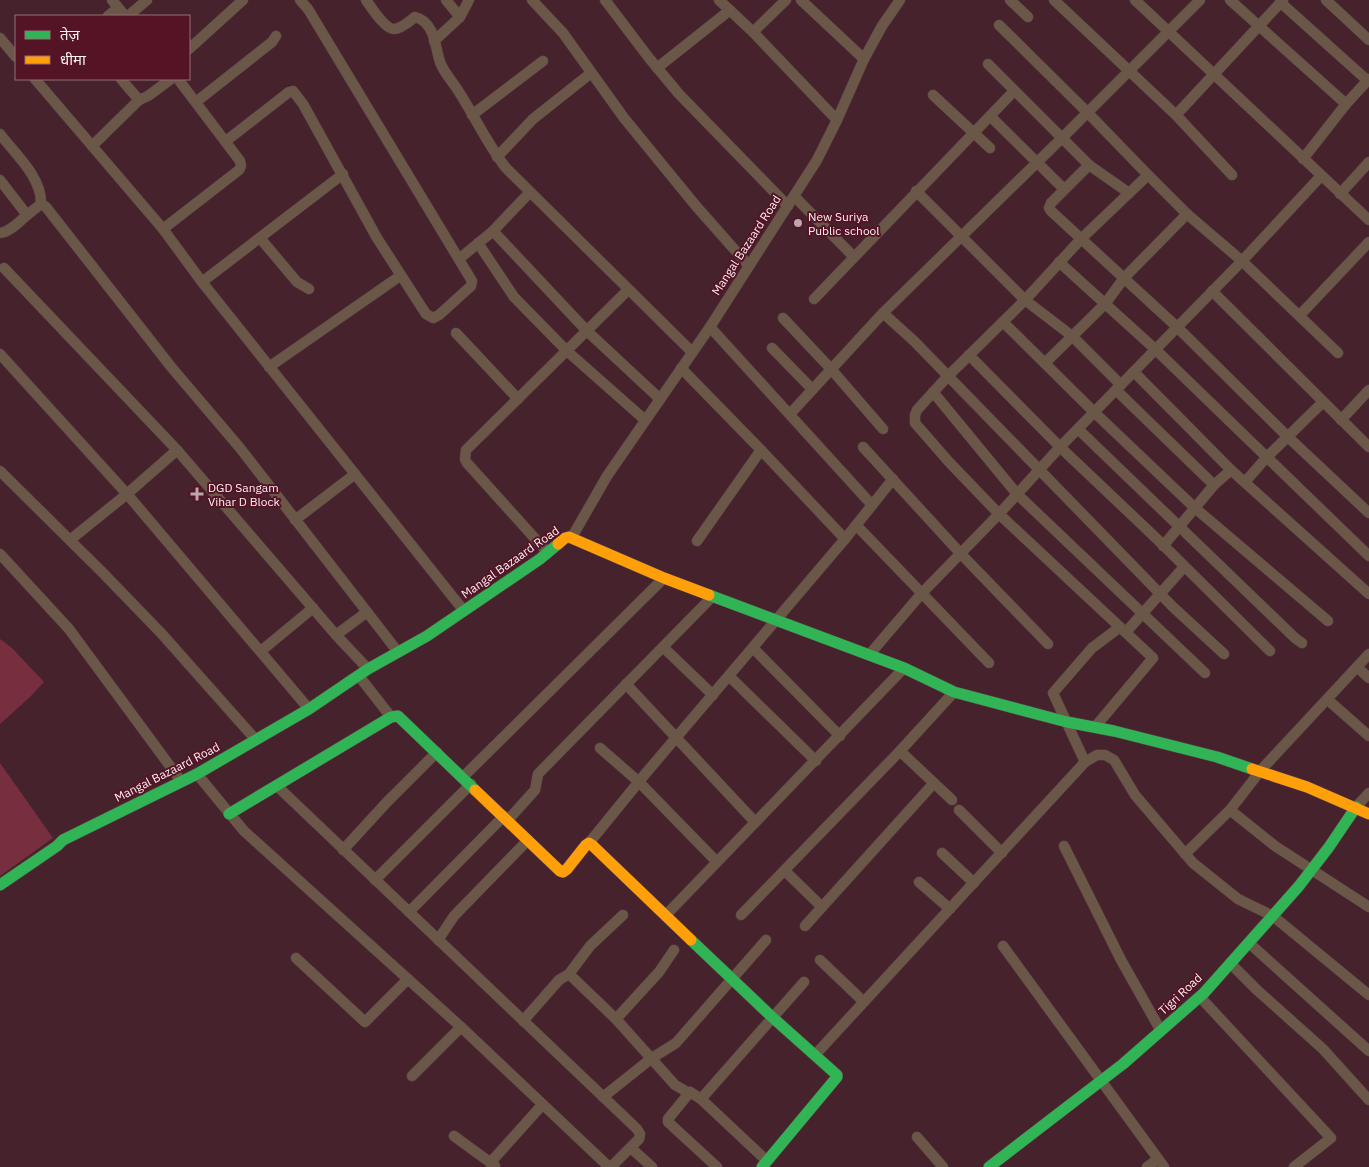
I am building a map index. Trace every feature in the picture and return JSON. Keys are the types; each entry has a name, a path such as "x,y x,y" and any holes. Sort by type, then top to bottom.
{"street":[{"path":"127,15 147,0"},
{"path":"190,48 243,0"},
{"path":"226,141 288,92 293,91 304,104 377,238 426,314 433,318 443,312 471,286 472,281 308,9 300,0"},
{"path":"366,0 384,24 392,28 398,28 416,17 427,24 444,70 497,157 692,352"},
{"path":"446,0 460,17"},
{"path":"434,41 460,17 468,0"},
{"path":"532,0 563,33 642,140 749,266"},
{"path":"605,0 657,68 730,148 788,206"},
{"path":"719,0 753,32 837,120"},
{"path":"753,32 786,0"},
{"path":"801,0 864,59"},
{"name":"Mangal Bazaard Road","path":"0,885 64,840 197,774 309,709 364,672 427,636 548,553 565,538 572,537 608,476 710,327 817,160 864,59 882,26 900,0"},
{"path":"1010,0 1028,17"},
{"path":"1054,0 1176,115 1232,175"},
{"path":"1135,0 1369,220"},
{"path":"790,414 883,313 1200,0"},
{"path":"1230,0 1346,104"},
{"path":"1326,0 1369,40"},
{"path":"1176,115 1281,1 1368,80 1346,104 1303,159"},
{"path":"109,15 115,4 125,15"},
{"path":"657,68 730,10"},
{"path":"999,25 1187,214 1242,261 1338,353"},
{"path":"196,102 272,42 276,36"},
{"path":"0,38 15,56"},
{"path":"472,114 543,62"},
{"path":"988,64 1089,165 1129,193"},
{"path":"497,157 533,119 591,73"},
{"path":"36,80 163,229 202,282 464,611"},
{"path":"122,80 139,100"},
{"path":"92,146 139,100 148,96 170,80"},
{"path":"163,229 240,168 240,161 179,80"},
{"path":"814,299 1014,91"},
{"path":"933,94 990,148"},
{"path":"990,116 1064,190"},
{"path":"0,134 36,182 41,194 41,204"},
{"path":"1340,194 1369,162"},
{"path":"1089,165 1049,208 1177,327 1288,437 1369,513"},
{"path":"202,282 343,174"},
{"path":"1095,727 1153,658 999,514 915,423 915,415 917,410 969,354 1025,300 1081,239 1148,175"},
{"path":"869,655 922,593 1040,471 1060,447 1242,261 1321,176"},
{"path":"0,180 27,215"},
{"path":"916,191 1025,300 1072,336 1118,388 1214,485"},
{"path":"458,259 493,231 530,192"},
{"path":"794,196 854,257"},
{"path":"0,233 9,230 41,204"},
{"path":"41,204 46,207 172,368 234,440 398,652"},
{"path":"1045,363 1105,304 1124,278 1187,214"},
{"path":"493,231 587,331 660,399"},
{"path":"260,238 298,282 309,289"},
{"path":"1300,315 1369,242"},
{"path":"478,244 514,297 567,350 646,420"},
{"path":"1059,262 1155,349 1369,556"},
{"path":"4,268 177,450 314,608 364,672 391,717"},
{"path":"269,367 400,276"},
{"path":"548,553 465,459 466,450 628,290"},
{"path":"1212,291 1369,447"},
{"path":"883,313 914,340 1161,594 1224,654"},
{"path":"783,318 831,369 883,429"},
{"path":"1003,322 1195,508 1328,621"},
{"path":"710,327 872,505"},
{"path":"456,333 518,399"},
{"path":"772,348 812,389"},
{"path":"0,354 127,494 309,709"},
{"path":"969,354 1060,447 1270,651"},
{"path":"681,368 845,539"},
{"path":"1134,372 1231,470 1369,594"},
{"path":"1341,420 1369,390"},
{"path":"933,392 1017,494 1205,673"},
{"path":"1245,482 1266,458 1323,402"},
{"path":"1078,429 1302,643"},
{"path":"863,448 1048,644"},
{"path":"70,540 177,450"},
{"path":"697,542 761,450"},
{"path":"1163,546 1214,485 1231,470"},
{"path":"0,471 161,633 256,740"},
{"path":"295,520 355,474"},
{"path":"229,814 395,715 402,719 563,872 777,620 893,479"},
{"path":"856,525 989,663"},
{"path":"572,537 664,578 904,668 954,692 1067,722 1212,755 1261,770 1356,807 1369,814"},
{"path":"0,554 69,630 182,781"},
{"path":"1085,762 1053,693 1092,648 1123,629 1142,614 1184,567"},
{"path":"375,880 467,780 664,578"},
{"path":"409,912 535,790 538,774 714,596"},
{"path":"261,651 314,608"},
{"path":"336,635 367,612"},
{"path":"663,647 713,695"},
{"path":"753,648 840,736"},
{"path":"1185,854 1230,810 1261,770 1369,654"},
{"path":"666,916 904,668"},
{"path":"1358,668 1369,678"},
{"path":"729,676 816,761"},
{"path":"626,684 755,822"},
{"path":"741,915 900,751 954,692"},
{"path":"1328,700 1369,736"},
{"path":"600,748 639,782 717,862"},
{"path":"900,751 952,800"},
{"path":"343,850 437,752"},
{"path":"815,1056 1085,762 1097,755 1105,755 1114,760 1136,795 1185,854 1204,873 1231,894 1272,916 1369,996"},
{"path":"197,774 244,830 461,1027 610,1167 631,1148 639,1139 639,1132 276,786"},
{"path":"805,926 934,783"},
{"path":"1356,807 1369,793"},
{"name":"Tigri Road","path":"989,1167 1101,1081 1200,997 1311,870 1337,837 1356,807"},
{"path":"959,810 1002,852"},
{"path":"1230,810 1268,841 1369,907"},
{"path":"0,880 57,842 64,840"},
{"path":"438,940 454,916 528,840"},
{"path":"568,974 616,1019 675,1085 689,1093 693,1092 701,1099 764,1164 837,1077 589,843"},
{"path":"1064,846 1121,960 1161,1031"},
{"path":"942,854 974,883"},
{"path":"785,871 822,907"},
{"path":"919,882 950,909"},
{"path":"523,1021 559,980 568,974 590,946 623,915"},
{"path":"603,1097 652,1058 676,1043 766,940"},
{"path":"1249,943 1369,1051"},
{"path":"1003,946 1161,1163 1147,1167"},
{"path":"616,1019 659,972 674,950"},
{"path":"296,958 365,1022 408,980"},
{"path":"820,960 864,1002"},
{"path":"1230,963 1256,990 1324,1049 1369,1100"},
{"path":"701,1099 804,982"},
{"path":"1200,997 1331,1138 1294,1167"},
{"path":"412,1076 461,1027"},
{"path":"689,1093 668,1119 668,1122 717,1167"},
{"path":"454,1136 493,1165 542,1105"},
{"path":"917,1137 943,1167"},
{"path":"631,1148 652,1167"}],"shaded area":[{"path":"0,639 12,648 44,682 0,724"},
{"path":"0,763 53,838 0,876"}],"traffic: fast":[{"path":"0,885 63,840 197,774 309,709 368,669 427,636 540,559 558,544"},
{"path":"709,595 904,668 954,692 1067,722 1114,731 1217,757 1252,769"},
{"path":"229,814 391,717 398,716 475,790"},
{"path":"989,1167 1123,1064 1204,993 1299,886 1329,847 1356,807"},
{"path":"691,940 772,1017 837,1075 762,1167"}],"traffic: slow":[{"path":"558,544 569,537 664,578 709,595"},
{"path":"1252,769 1307,787 1369,814"},
{"path":"475,790 560,871 563,872 567,869 586,845 589,843 592,845 691,940"}],"place":[{"name":"New Suriya Public school","path":"798,223"},
{"name":"DGD Sangam Vihar D Block","path":"197,494"}]}
